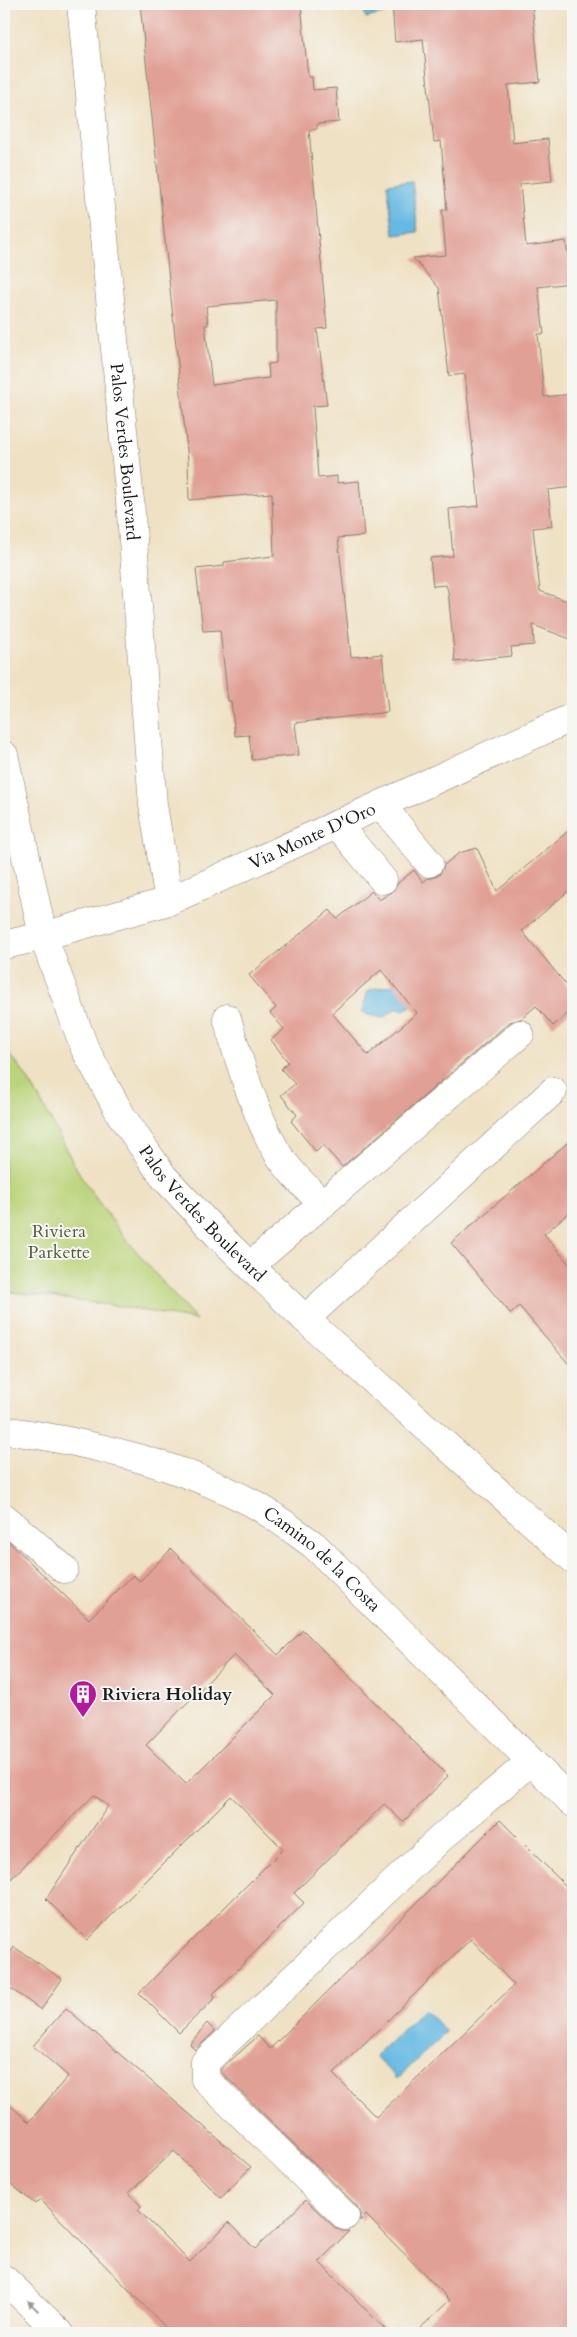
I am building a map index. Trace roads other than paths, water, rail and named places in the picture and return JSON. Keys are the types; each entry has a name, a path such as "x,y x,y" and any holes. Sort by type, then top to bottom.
{"street":[{"name":"Palos Verdes Boulevard","path":"80,4 130,501 153,805 169,900"},
{"name":"Via Monte D'Oro","path":"4,945 43,936 169,900 573,717"},
{"name":"Palos Verdes Boulevard","path":"4,755 43,936 85,1049 120,1115 163,1176 250,1266 305,1318 573,1559"},
{"path":"381,804 429,864"},
{"path":"337,824 383,880"},
{"path":"227,1018 258,1112 270,1140 292,1172 323,1204"},
{"path":"250,1266 520,1034"},
{"path":"305,1318 554,1091"},
{"name":"Camino de la Costa","path":"4,1430 110,1451 167,1468 251,1503 286,1524 315,1546 573,1803"},
{"path":"4,1517 64,1569"},
{"path":"345,2216 205,2079 206,2062 441,1838 531,1761"},
{"path":"4,2279 60,2333"}],"water":[{"path":"362,4 386,4 386,13 366,18"},
{"path":"412,181 418,232 394,235 387,184"},
{"path":"401,982 413,1005 403,1010 395,1009 384,1018 368,1015 362,1011 368,991"},
{"path":"424,2009 446,2032 397,2079 375,2056"}],"place":[{"name":"Riviera Holiday","path":"83,1718"}],"park label":[{"name":"Riviera Parkette","path":"59,1241"}]}
